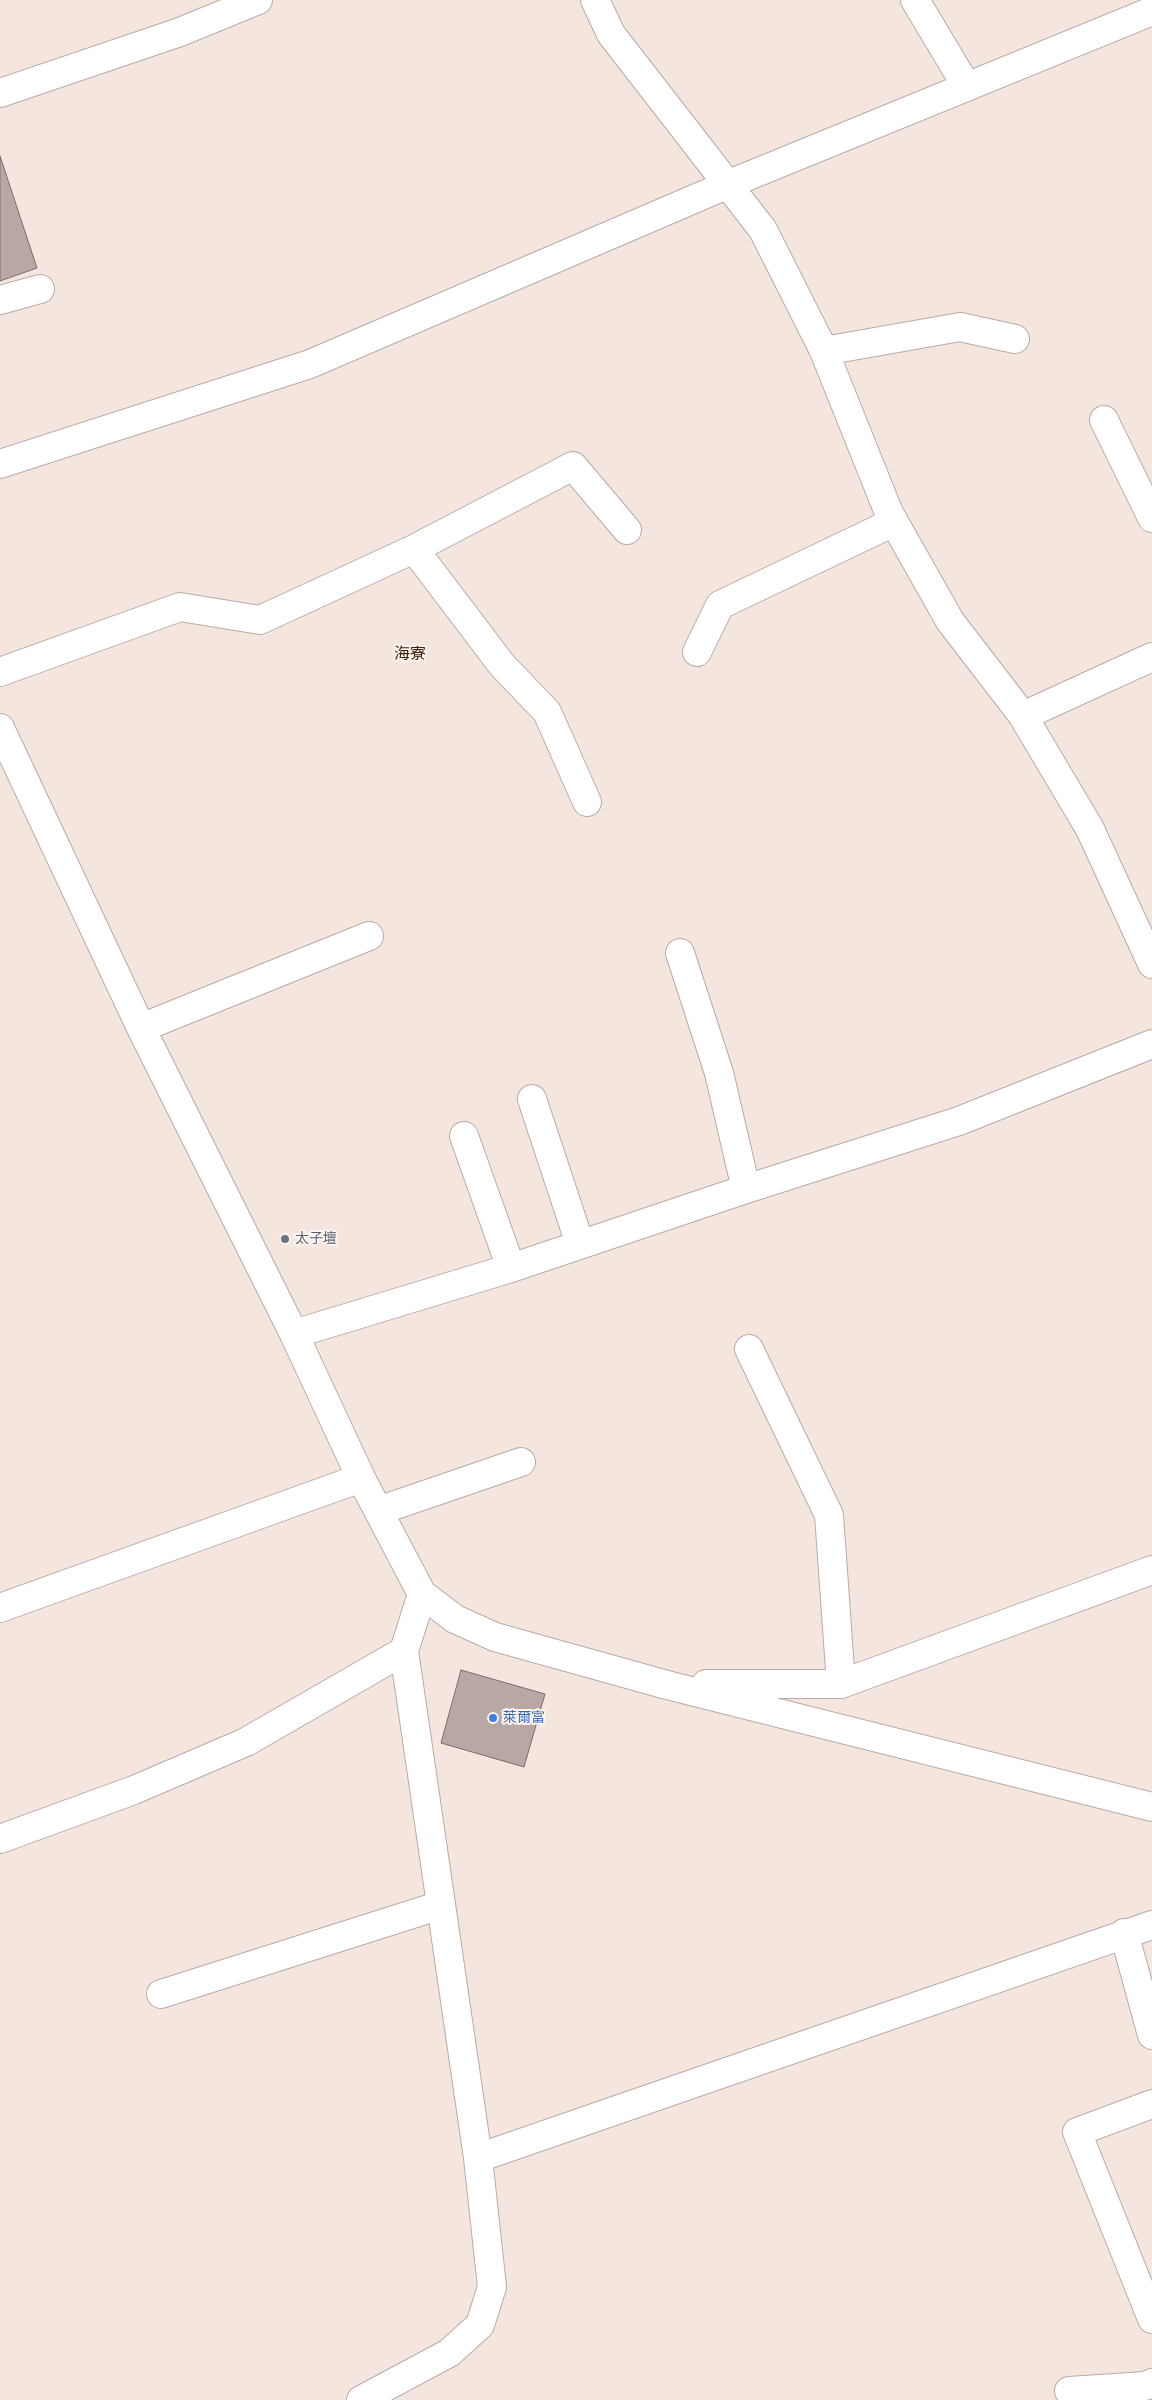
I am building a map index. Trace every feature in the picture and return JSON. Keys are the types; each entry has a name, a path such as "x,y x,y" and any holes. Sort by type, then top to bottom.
{"street":[{"path":"0,93 180,32 258,0"},
{"path":"595,0 611,34 763,230 824,351 894,522 950,621 1023,716 1090,829 1152,964"},
{"path":"915,0 967,87"},
{"path":"0,464 310,364 729,184 1152,11"},
{"path":"0,300 40,289"},
{"path":"824,351 960,327 1015,339"},
{"path":"1104,420 1152,518"},
{"path":"0,672 180,607 260,620 414,550 573,466 626,530"},
{"path":"697,652 720,605 894,522"},
{"path":"414,550 502,665 547,712 587,802"},
{"path":"1023,716 1152,657"},
{"path":"0,730 141,1028 294,1334 361,1478 422,1594 455,1619 495,1637 667,1685 1152,1807"},
{"path":"141,1028 370,936"},
{"path":"680,953 719,1073 746,1189"},
{"path":"294,1334 511,1268 746,1189 959,1121 1152,1044"},
{"path":"532,1099 580,1244"},
{"path":"464,1136 511,1268"},
{"path":"750,1349 829,1515 841,1684"},
{"path":"378,1511 521,1462"},
{"path":"0,1608 361,1478"},
{"path":"667,1685 841,1684 1152,1570"},
{"path":"361,2400 449,2353 480,2325 492,2288 478,2158 404,1651 422,1594"},
{"path":"0,1839 134,1790 246,1742 404,1651"},
{"path":"161,1994 441,1905"},
{"path":"478,2158 1124,1933 1152,1925"},
{"path":"1124,1933 1152,2034"},
{"path":"1152,2104 1077,2132 1152,2319"},
{"path":"1069,2390 1145,2386 1152,2383"}],"building":[{"path":"0,156 37,268 0,281"},
{"name":"萊爾富","path":"461,1670 545,1694 524,1767 441,1743"}],"place":[{"name":"太子壇","path":"285,1239"},
{"name":"萊爾富","path":"493,1718"}],"district":[{"name":"海寮","path":"410,655"}]}
